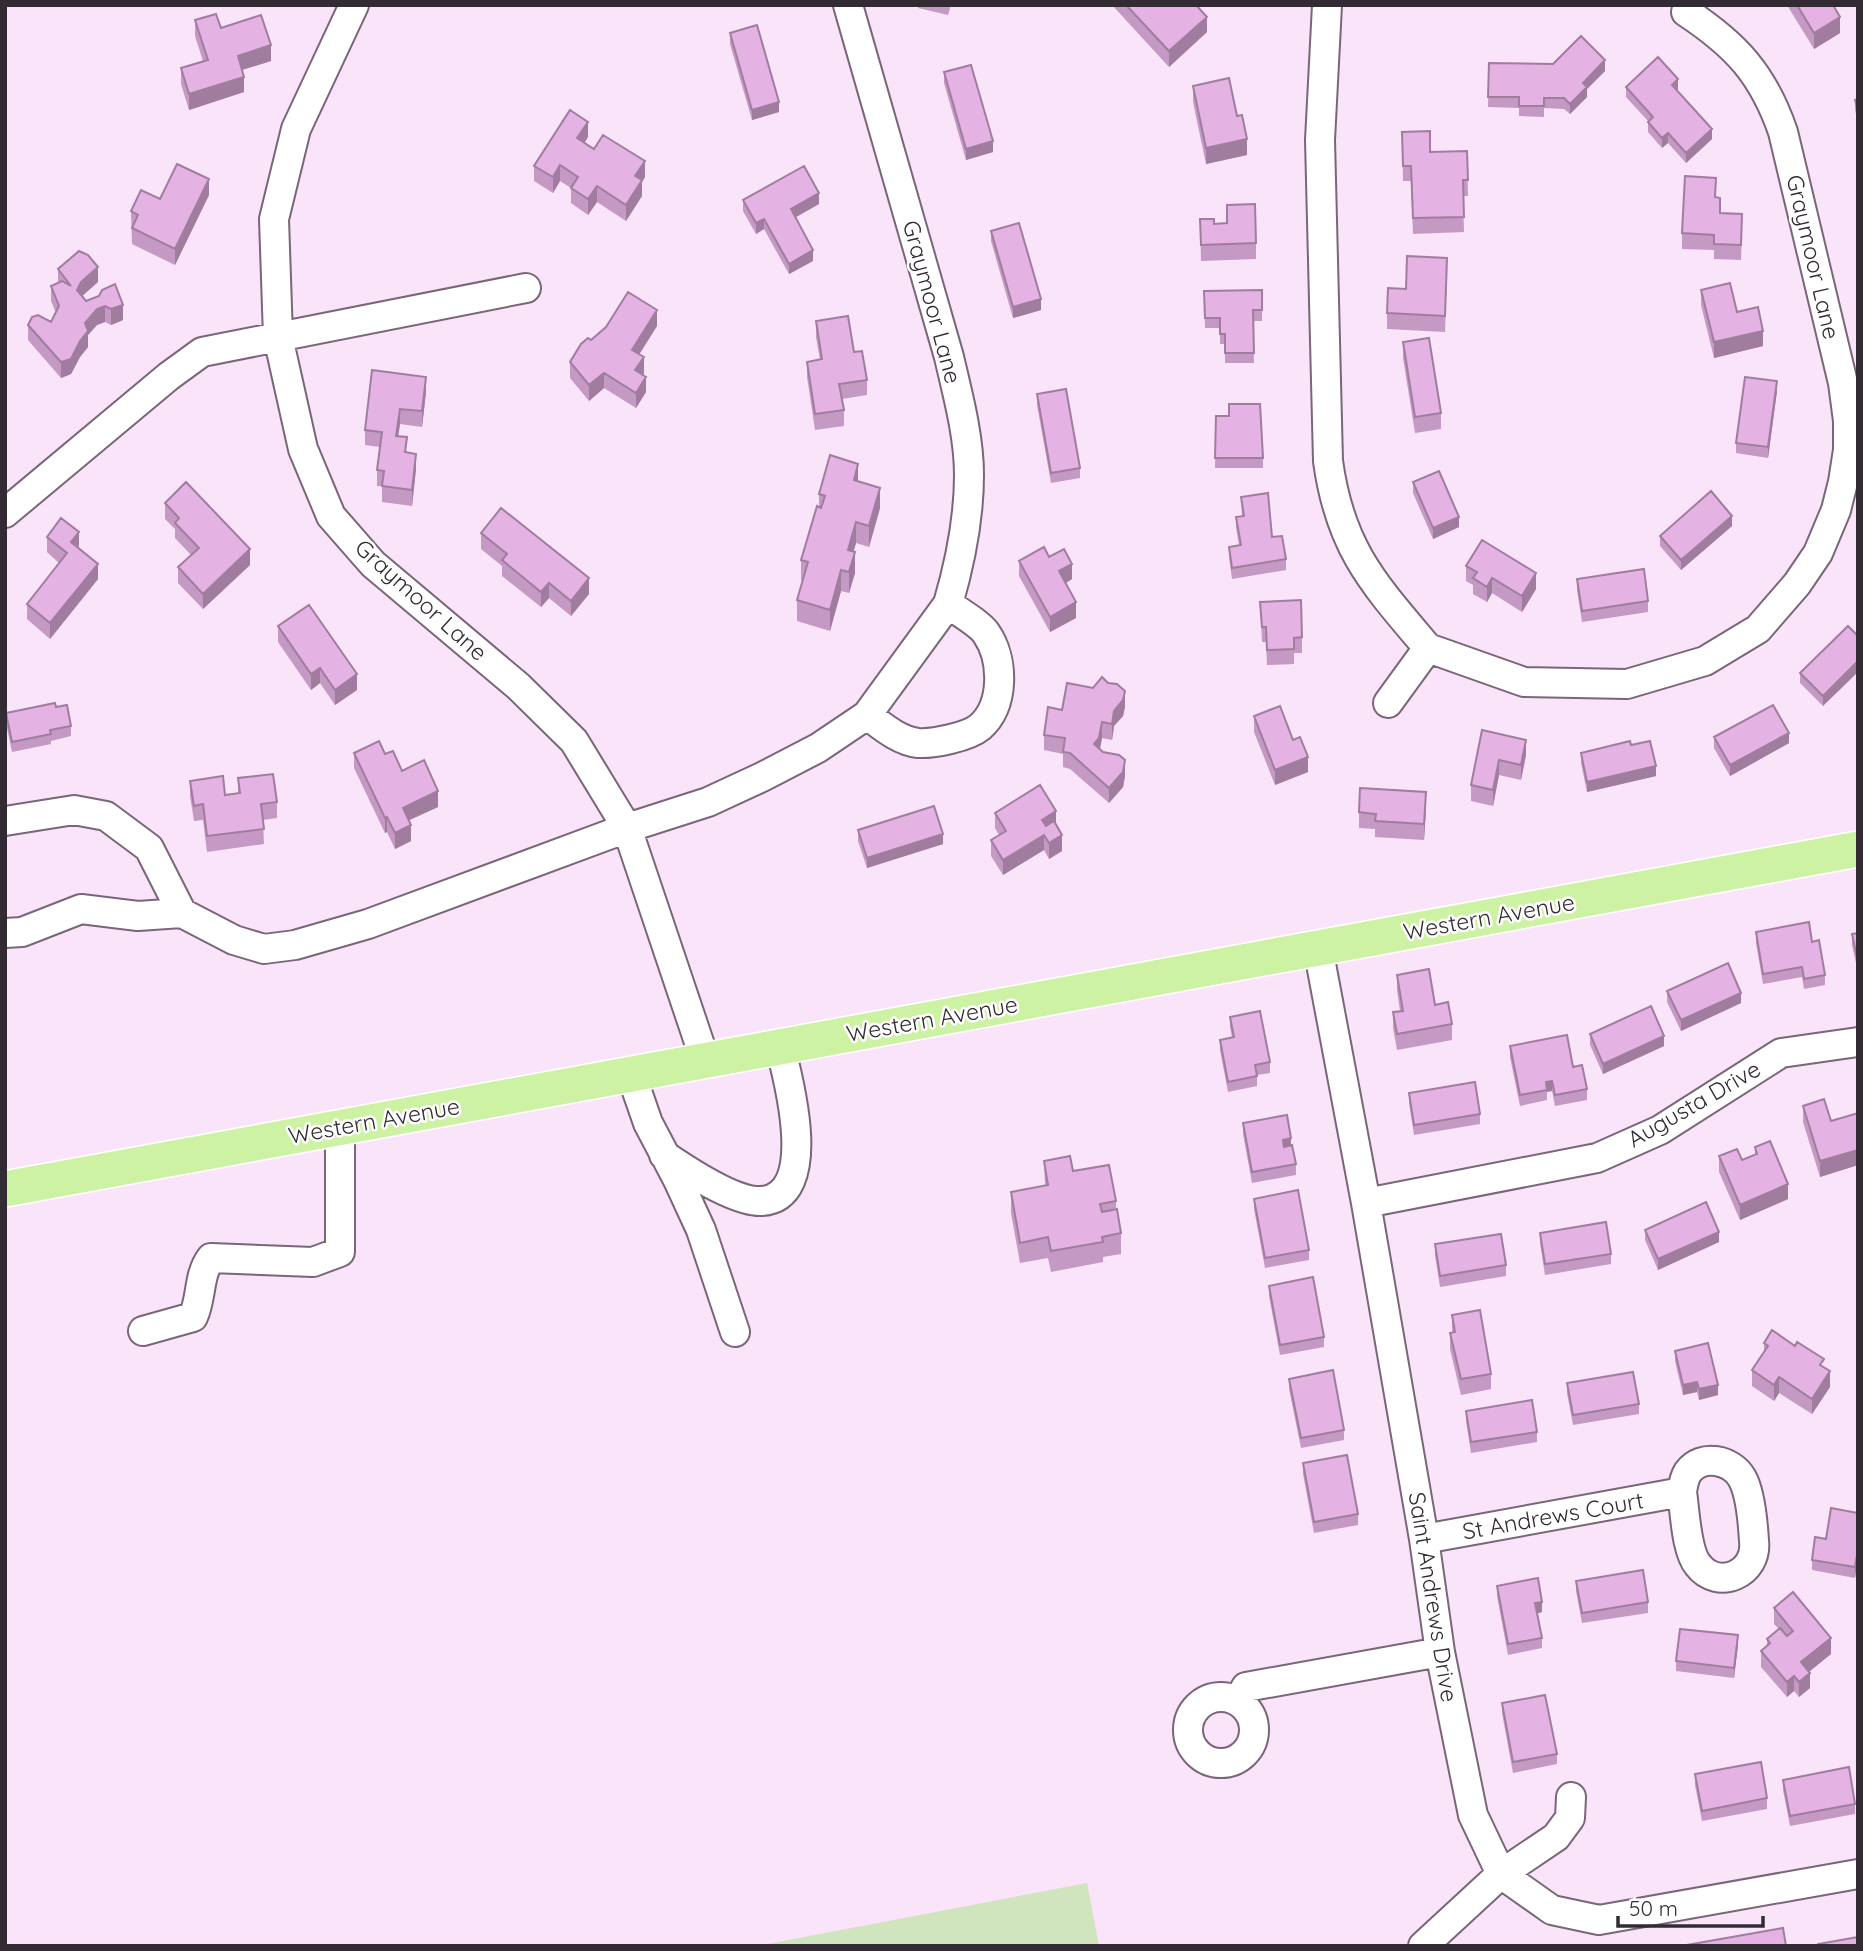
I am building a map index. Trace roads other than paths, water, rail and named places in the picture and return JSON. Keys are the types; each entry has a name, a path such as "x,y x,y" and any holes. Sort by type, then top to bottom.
{"main road":[{"name":"Western Avenue","path":"5,1189 1858,849"}],"street":[{"name":"Graymoor Lane","path":"354,5 296,128 274,219 278,337 303,449 331,516 373,564 518,686 574,741 627,828 705,1060"},
{"name":"Graymoor Lane","path":"183,913 234,940 264,949 295,945 368,923 627,828 708,802 818,748 867,715 948,604 957,573 969,474 962,414 949,357 848,5"},
{"path":"1327,5 1320,140 1328,461 1331,485 1336,508 1359,561 1428,648 1388,703"},
{"name":"Graymoor Lane","path":"1428,648 1524,682 1627,684 1705,661 1758,629 1780,606 1818,552 1836,510 1848,450 1847,400 1783,132 1769,95 1742,57 1721,36 1681,8"},
{"path":"5,513 169,376 202,352 526,288"},
{"path":"867,715 891,733 916,743 941,743 979,727 999,699 999,663 985,632 948,604"},
{"path":"5,821 74,810 106,816 149,848 183,913 138,916 81,909 22,932 5,933"},
{"name":"Saint Andrews Drive","path":"1318,948 1366,1203 1424,1539 1440,1652 1473,1815 1501,1874 1552,1910 1599,1920 1858,1874"},
{"name":"Augusta Drive","path":"1366,1203 1597,1158 1660,1130 1781,1053 1858,1042"},
{"path":"664,1155 696,1176 749,1200 762,1201 782,1194 791,1184 796,1158 790,1085 780,1046"},
{"path":"631,1074 648,1123 701,1230 735,1332"},
{"path":"143,1331 192,1317 198,1306 204,1267 211,1258 313,1262 340,1252 340,1127"},
{"name":"St Andrews Court","path":"1424,1539 1682,1492"},
{"path":"1238,1701 1246,1687 1440,1652"},
{"path":"1423,1946 1501,1874 1556,1837 1570,1818 1571,1797"}]}
